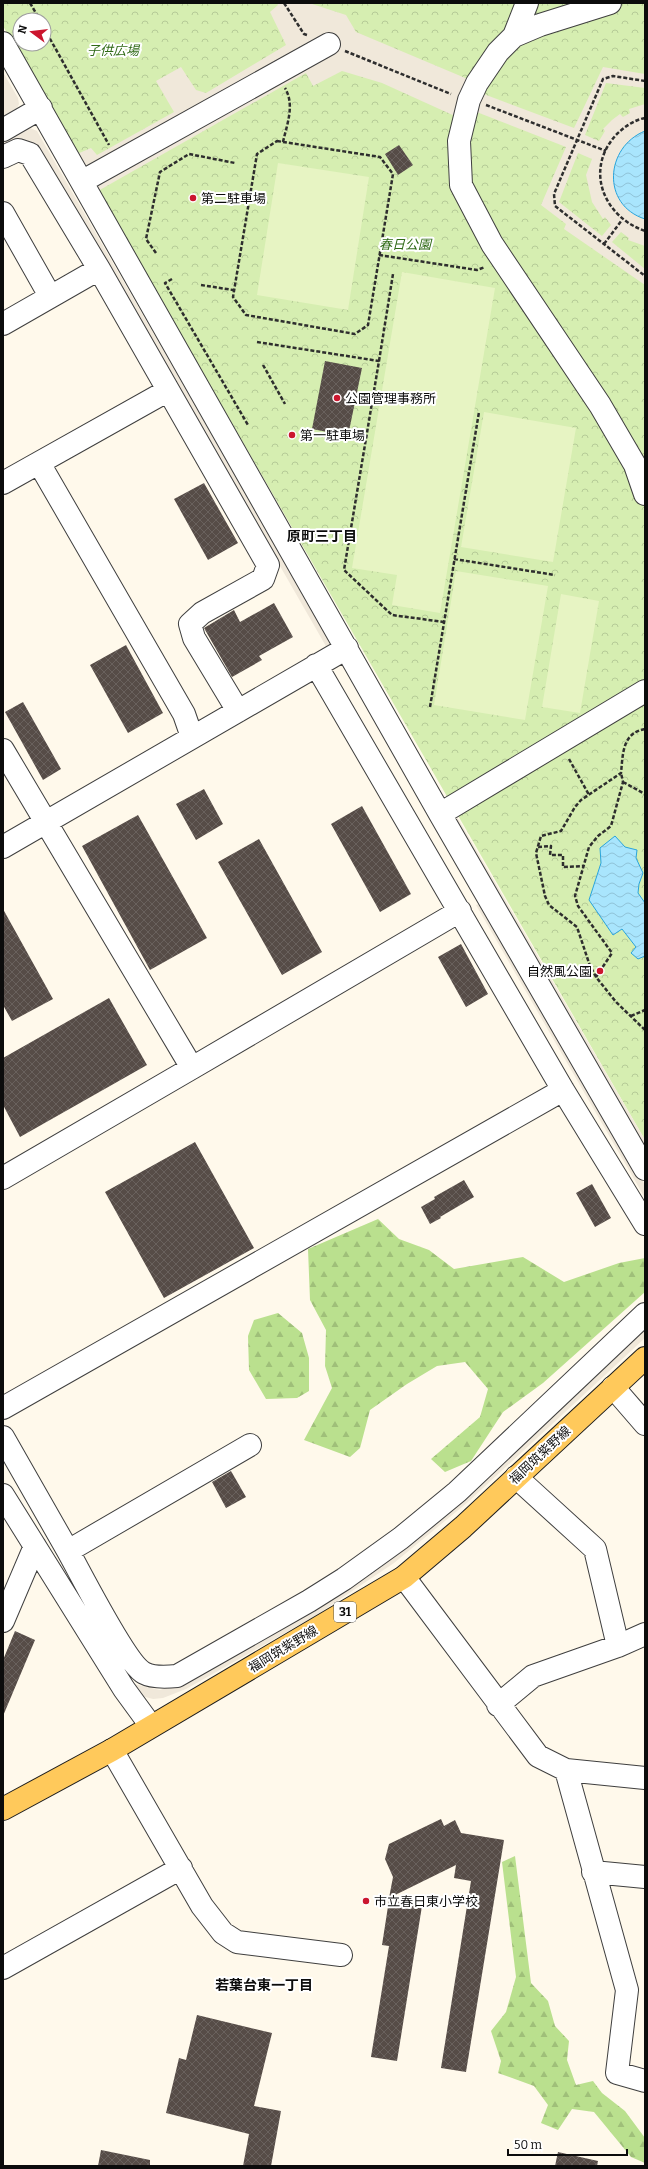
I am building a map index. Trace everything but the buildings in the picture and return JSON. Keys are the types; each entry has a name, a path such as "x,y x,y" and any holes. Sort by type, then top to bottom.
{"main road":[{"name":"福岡筑紫野線","path":"3,1809 112,1750 404,1577 463,1527 612,1387 645,1358"}],"street":[{"path":"514,36 527,3"},
{"path":"610,3 540,25 514,36 498,52 477,84 469,100 459,141 461,185 492,244 504,260 544,324 600,405 635,465 645,494"},
{"path":"3,43 440,814 645,1169"},
{"path":"90,177 329,44"},
{"path":"3,130 41,108"},
{"path":"3,157 18,150 30,154 100,269 167,391 268,565 262,579 202,613 190,624 194,638 238,711"},
{"path":"3,213 50,296"},
{"path":"3,324 100,269"},
{"path":"3,483 167,391"},
{"path":"39,463 184,714 192,737"},
{"path":"3,847 347,648"},
{"path":"316,665 564,1090 645,1224"},
{"path":"440,814 645,691"},
{"path":"3,750 192,1068"},
{"path":"3,1178 460,911"},
{"path":"3,1408 564,1090"},
{"path":"3,1437 126,1655 144,1673 165,1678 177,1676 344,1580 401,1538 456,1492 645,1314"},
{"path":"612,1387 645,1424"},
{"path":"68,1551 250,1445"},
{"path":"516,1477 595,1549 618,1646"},
{"path":"3,1495 124,1689 151,1726"},
{"path":"3,1621 35,1546"},
{"path":"404,1577 498,1705 510,1718 538,1756 566,1770 645,1778"},
{"path":"498,1705 534,1676 618,1646 645,1634"},
{"path":"112,1750 202,1906 223,1933 237,1942 341,1955"},
{"path":"566,1770 593,1872 627,1990 617,2073 645,2081"},
{"path":"3,1968 181,1868"},
{"path":"593,1872 645,1877"}],"path":[{"path":"30,3 35,12"},
{"path":"284,3 304,34 469,100 478,102 606,151"},
{"path":"52,42 118,162"},
{"path":"645,81 613,76 603,79 554,194 555,206 645,276"},
{"path":"283,142 291,105"},
{"path":"645,118 630,124 620,131 606,151 601,167 601,183 608,204 622,220 645,231"},
{"path":"276,140 283,142 380,157 393,174 368,325 355,334 246,315 233,297 257,154 276,140"},
{"path":"156,253 146,239 160,172 189,154 235,163"},
{"path":"604,244 622,220"},
{"path":"379,255 477,270 504,260"},
{"path":"393,274 344,570 392,615 444,622"},
{"path":"172,279 165,283 248,425"},
{"path":"201,285 233,290"},
{"path":"257,342 379,361"},
{"path":"262,365 285,404"},
{"path":"430,707 479,412"},
{"path":"454,559 554,575"},
{"path":"596,977 612,953 598,936 575,896 589,847 598,836 611,826 623,782 621,773 624,742 636,731 645,729"},
{"path":"560,742 589,795"},
{"path":"621,773 589,795 575,807 561,831 541,836 536,853 543,878 545,896 549,905 577,927 590,966 596,977 616,1002 645,1030"},
{"path":"623,782 645,794"},
{"path":"538,847 551,846 550,855 563,855 563,867 584,866"},
{"path":"631,1016 645,1010"}],"green space":[{"name":"春日公園","path":"3,3 645,3 645,1140 18,52 52,52 52,12 12,12 12,42 3,26"},
{"path":"278,163 369,177 348,310 257,295"},
{"path":"402,272 495,288 440,613 392,605 397,575 352,568"},
{"path":"484,412 576,428 553,562 461,547"},
{"path":"456,571 548,586 525,720 434,705"},
{"path":"561,594 599,601 580,713 542,707"},
{"path":"378,1219 399,1239 429,1250 454,1269 523,1257 564,1282 619,1263 645,1258 645,1292 543,1383 503,1412 471,1461 445,1472 431,1459 480,1417 488,1389 465,1362 437,1366 407,1384 370,1410 360,1448 350,1457 304,1440 332,1388 325,1366 326,1330 310,1300 308,1249"},
{"path":"278,1313 302,1333 309,1358 309,1391 297,1398 266,1399 249,1370 248,1336 254,1320"},
{"path":"515,1856 531,1983 548,2001 555,2026 569,2041 567,2060 576,2085 593,2081 602,2093 625,2111 645,2138 645,2163 631,2157 594,2112 572,2109 558,2130 541,2123 548,2105 534,2086 498,2073 501,2061 491,2031 506,2012 516,1977 502,1862"}],"shaded area":[{"path":"277,3 309,3 346,15 356,32 470,80 457,117 382,83 342,71 313,86 306,73 98,191 77,154 91,148 97,155 174,112 156,81 181,67 196,90 206,93 286,45 270,12 278,5"},
{"path":"603,67 645,74 645,88 606,83 585,135 599,141 605,131 603,129 612,120 620,114 623,117 630,113 629,109 645,104 645,131 638,134 623,147 614,166 640,218 645,219 645,246 628,240 629,238 621,232 612,242 645,269 645,285 564,229 566,224 541,205 566,147 474,111 481,93 574,128","holes":["578,153 592,159 586,175 592,202 603,219 605,217 611,225 602,236 559,202"]},
{"path":"3,72 18,98 19,104 17,108 3,119"},
{"path":"28,127 37,131 328,637 330,643 327,648 39,146 19,140 3,149 3,141"},
{"path":"457,817 645,1140 645,1153 454,820"},
{"path":"479,904 645,1185 645,1198 476,905"},
{"path":"645,1327 645,1338 468,1502 394,1563 315,1616 186,1689 163,1698 153,1699 138,1695 129,1683 160,1690 182,1682 310,1609"}],"water":[{"path":"645,131 645,219 631,212 621,202 615,189 614,176 616,162 622,150 632,139"},
{"path":"615,836 625,847 637,850 636,858 643,873 639,884 638,893 645,903 645,956 638,959 631,953 636,947 622,929 613,935 589,900 601,863 600,848"}],"place":[{"name":"第二駐車場","path":"193,198"},
{"name":"公園管理事務所","path":"337,398"},
{"name":"第一駐車場","path":"292,435"},
{"name":"自然風公園","path":"600,971"},
{"name":"市立春日東小学校","path":"366,1901"}],"district":[{"name":"原町三丁目","path":"322,536"},
{"name":"若葉台東一丁目","path":"264,1985"}],"park label":[{"name":"子供広場","path":"113,50"}]}
